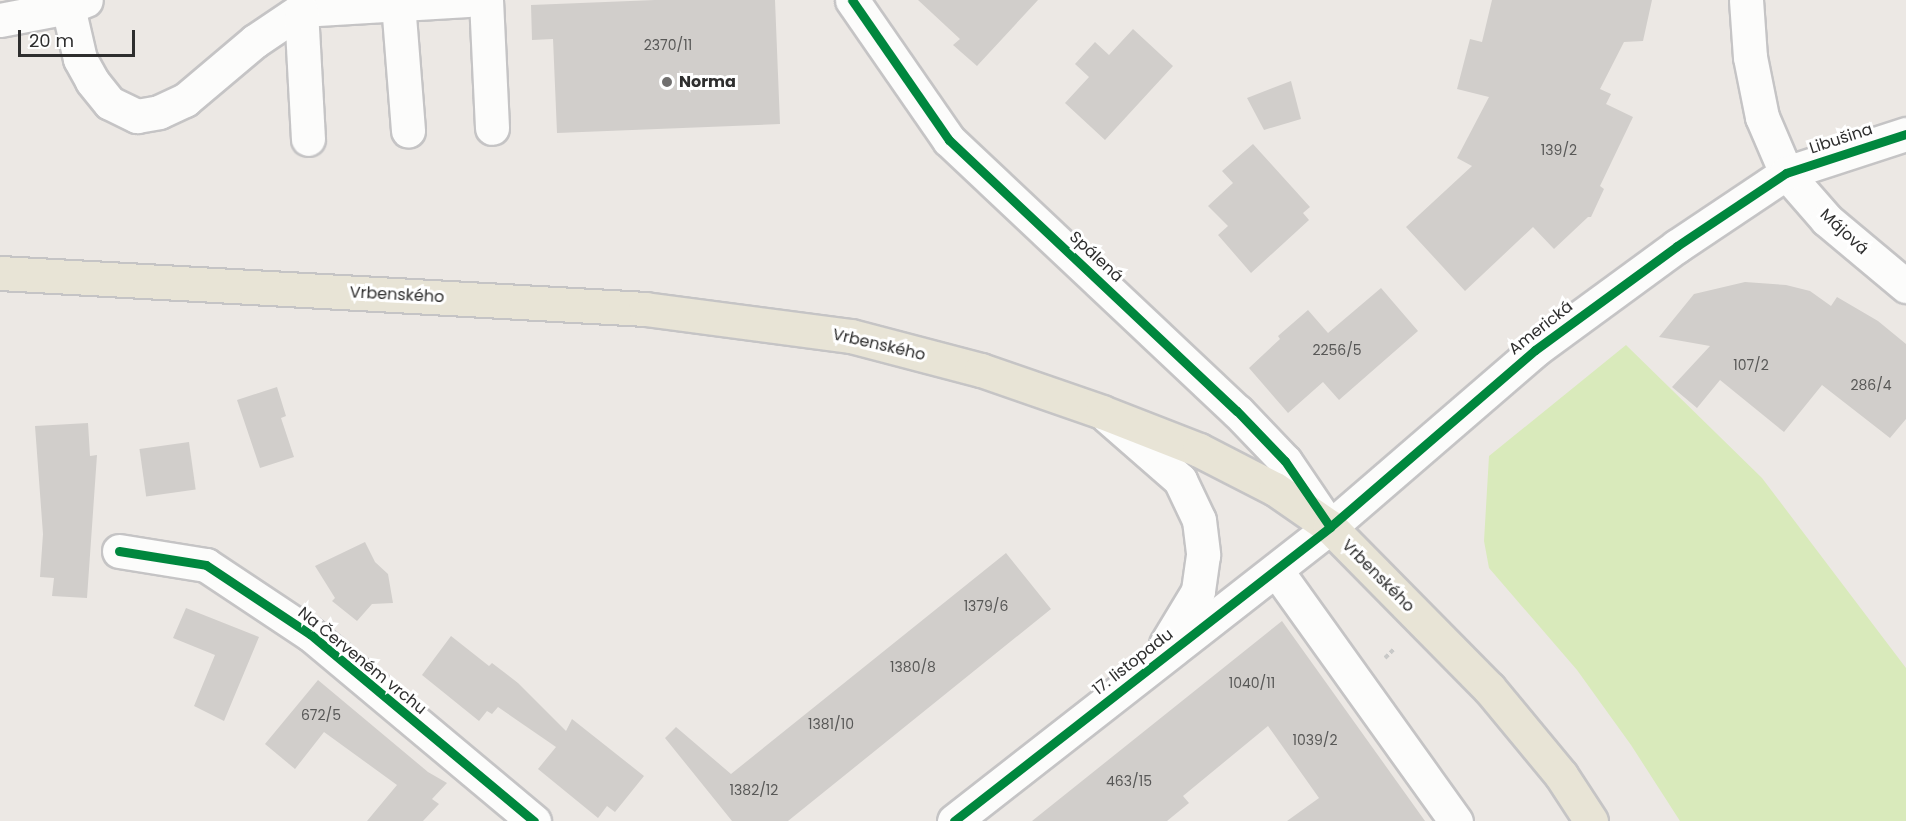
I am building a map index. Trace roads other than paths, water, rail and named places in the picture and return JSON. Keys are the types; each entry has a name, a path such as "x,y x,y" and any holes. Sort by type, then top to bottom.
{"main road":[{"name":"Vrbenského","path":"0,273 645,309 851,336 981,370 1103,412 1199,450 1275,489 1330,528 1489,688 1561,775 1591,821"}],"street":[{"path":"0,20 77,3 80,59 92,81 110,103 137,116 159,112 185,100 255,41 301,10 468,0"},
{"path":"486,0 492,128"},
{"name":"Spálená","path":"852,0 949,140 1238,411 1285,461 1330,528"},
{"path":"1746,0 1750,57 1762,117 1786,173"},
{"path":"398,3 408,131"},
{"path":"301,10 308,139"},
{"name":"Libušina","path":"1786,173 1906,134"},
{"name":"Americká","path":"1330,528 1535,350 1677,246 1786,173"},
{"name":"Májová","path":"1786,173 1827,220 1906,286"},
{"path":"1103,412 1180,480 1195,507 1200,528 1203,555 1198,591 1179,625 1142,674"},
{"name":"17. listopadu","path":"954,821 1330,528"},
{"name":"Na Červeném vrchu","path":"119,551 206,565 310,634 534,821"},
{"path":"1276,570 1456,821"}],"place":[{"name":"Norma","path":"667,82"}]}
